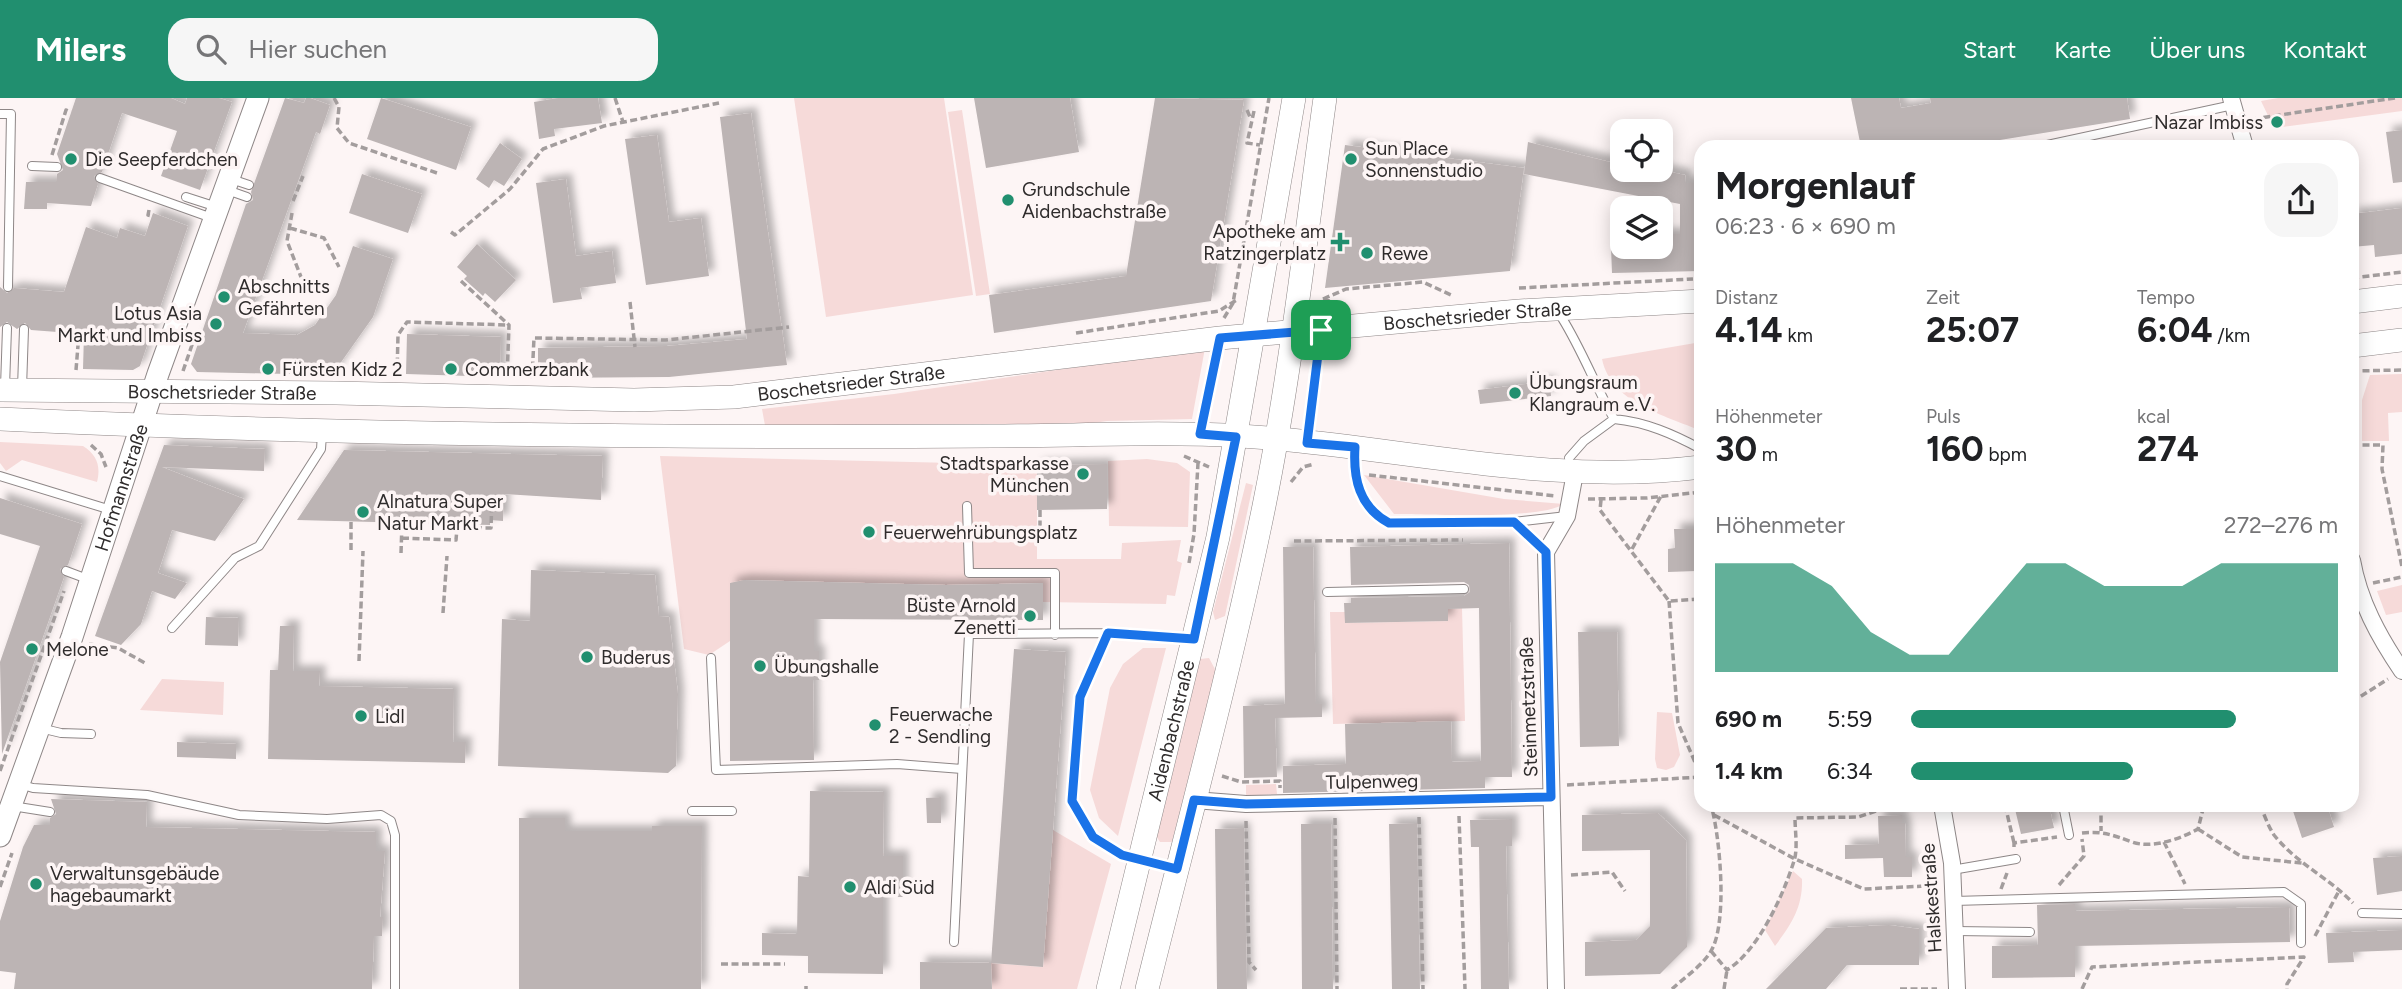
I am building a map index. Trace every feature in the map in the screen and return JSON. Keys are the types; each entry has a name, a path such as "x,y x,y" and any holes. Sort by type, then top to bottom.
{"main road":[{"name":"Aidenbachstraße","path":"1108,989 1142,860 1194,639 1236,437 1294,98"},
{"name":"Aidenbachstraße","path":"1147,989 1233,646 1264,504 1293,332 1325,98"},
{"path":"2359,301 2402,296"},
{"name":"Boschetsrieder Straße","path":"9,390 350,393 634,400 734,397 1220,338 1519,311 1694,300"},
{"path":"2359,345 2402,340"},
{"name":"Boschetsrieder Straße","path":"0,419 322,432 649,436 1200,434 1572,466 1665,471 1694,468"},
{"path":"1194,639 1233,646"},
{"path":"1142,860 1177,869"}],"street":[{"name":"Hofmannstraße","path":"0,836 40,728 76,574 114,511 152,393 231,197 258,98"},
{"path":"2232,102 2243,140"},
{"path":"1546,552 1567,516 1572,466"},
{"name":"Steinmetzstraße","path":"1546,552 1556,989"},
{"path":"2359,591 2376,629 2401,671"},
{"name":"Tulpenweg","path":"1194,800 1281,804 1459,800 1551,791"},
{"name":"Halskestraße","path":"1943,812 1952,866 1957,989"}],"lane":[{"path":"2068,140 2232,102"},
{"path":"0,114 11,114 8,288"},
{"path":"32,166 57,167"},
{"path":"100,178 231,197"},
{"path":"186,197 231,197"},
{"path":"1562,318 1578,344 1591,379 1614,419"},
{"path":"7,328 9,390"},
{"path":"9,390 24,329"},
{"path":"1572,466 1584,442 1614,419 1635,421 1668,432 1694,445"},
{"path":"172,628 235,558 259,546 321,449 322,432"},
{"path":"1355,447 1353,472 1356,485 1378,517 1389,523 1514,522 1567,516"},
{"path":"0,476 114,511"},
{"path":"967,506 969,573 1055,573 1055,635"},
{"path":"1514,522 1546,552"},
{"path":"1327,592 1465,589"},
{"path":"1108,633 1080,697 1072,801 1093,837 1122,855 1142,860"},
{"path":"954,942 969,634 1108,633 1194,639"},
{"path":"711,658 716,770 897,764 962,769"},
{"path":"40,728 61,733 91,734"},
{"path":"19,784 33,788 147,795 239,815 327,819 381,815 391,821 395,835 395,989"},
{"path":"11,806 50,811"},
{"path":"692,811 732,811"},
{"path":"2064,812 2069,835"},
{"path":"1952,866 2015,857"},
{"path":"1954,901 2284,892 2301,904 2301,943"},
{"path":"2362,912 2402,914"},
{"path":"1955,931 2030,932"}],"path":[{"path":"334,98 339,107 337,128 349,143 437,173"},
{"path":"615,98 623,122"},
{"path":"1198,463 1200,434 1223,319 1233,303 1269,98"},
{"path":"2238,121 2395,98"},
{"path":"451,232 455,235 510,189 544,149 623,122 719,103"},
{"path":"57,167 51,153 66,110 72,112"},
{"path":"1247,110 1250,117"},
{"path":"1254,111 1250,117 1247,143 1260,145"},
{"path":"293,201 303,176"},
{"path":"292,214 287,242 301,277"},
{"path":"290,228 324,238 338,267"},
{"path":"2359,277 2402,272"},
{"path":"1506,290 1586,283 1694,279"},
{"path":"461,281 509,325 507,384"},
{"path":"1323,299 1346,289 1426,284 1451,295"},
{"path":"1439,296 1465,294"},
{"path":"1323,299 1338,305 1350,304"},
{"path":"1292,478 1303,467 1323,299"},
{"path":"631,302 635,347"},
{"path":"1069,334 1219,311 1233,303"},
{"path":"397,382 398,335 407,321 509,325"},
{"path":"532,384 534,338 698,338 789,327"},
{"path":"76,372 79,333"},
{"path":"2359,370 2402,370"},
{"path":"182,375 195,375"},
{"path":"85,439 101,454 107,470"},
{"path":"2359,445 2382,445 2382,470 2402,567"},
{"path":"402,538 456,540 457,526 491,528 493,495"},
{"path":"1632,549 1661,496"},
{"path":"1601,500 1600,510 1669,601 1678,723 1694,760"},
{"path":"1040,510 1040,533"},
{"path":"351,522 351,551"},
{"path":"401,553 402,523"},
{"path":"1294,541 1463,540"},
{"path":"359,661 363,551"},
{"path":"443,613 447,556"},
{"path":"0,771 76,574"},
{"path":"2359,586 2402,577"},
{"path":"1669,601 1694,599"},
{"path":"85,642 118,648 145,663"},
{"path":"2359,698 2401,671"},
{"path":"1220,776 1241,782 1280,781 1281,804"},
{"path":"1551,791 1694,777"},
{"path":"1459,800 1465,989"},
{"path":"1419,801 1423,989"},
{"path":"1334,802 1337,989"},
{"path":"1246,804 1249,962 1256,970"},
{"path":"1672,989 1711,951 1720,922 1713,812"},
{"path":"1724,989 1727,970 1742,960 1762,933 1795,859 1796,818 1858,817 1873,812"},
{"path":"2007,812 2015,857"},
{"path":"2101,812 2101,831"},
{"path":"2198,829 2202,812"},
{"path":"2263,812 2274,834 2302,863 2340,889 2362,912"},
{"path":"1714,815 1795,859 1864,889 1925,886 1952,866"},
{"path":"2014,843 2101,831 2134,844 2164,842 2198,829"},
{"path":"2198,829 2242,857 2302,863"},
{"path":"2052,899 2062,880 2084,856 2082,833"},
{"path":"2164,842 2190,895"},
{"path":"1553,876 1612,872 1625,891"},
{"path":"2287,989 2340,889"},
{"path":"1711,951 1727,970"},
{"path":"2082,989 2092,967 2304,957"},
{"path":"720,964 785,964"},
{"path":"1900,989 1937,989"}],"shaded area":[{"path":"794,98 944,98 973,295 826,317"},
{"path":"2278,98 2402,98 2402,111 2274,128 2261,101"},
{"path":"962,110 990,294 976,296 948,112"},
{"path":"1694,343 1694,428 1641,406 1628,397 1616,387 1607,374 1602,359"},
{"path":"1205,348 1192,419 1107,421 1073,426 766,431 762,409 894,394"},
{"path":"2402,374 2402,412 2388,413 2389,441 2362,441 2362,400 2370,375"},
{"path":"0,442 83,446 97,461 97,482 22,460 6,471 0,463"},
{"path":"660,456 1037,465 1037,559 1121,559 1122,543 1181,540 1177,561 1182,563 1175,596 1167,595 1166,604 1043,602 1043,583 946,585 744,580 730,641 709,655 684,649"},
{"path":"1147,459 1177,463 1190,472 1188,527 1109,526 1108,461"},
{"path":"1364,475 1504,499 1564,504 1551,509 1509,514 1394,514"},
{"path":"1246,483 1253,485 1225,616 1215,620 1213,612"},
{"path":"2402,585 2402,612 2386,615 2377,591"},
{"path":"1462,608 1465,721 1333,724 1330,612 1345,612 1345,623 1448,621 1448,609"},
{"path":"1143,648 1166,648 1118,836 1099,818 1090,790 1110,688 1123,664"},
{"path":"1209,658 1216,671 1172,842 1160,842 1156,836 1200,659"},
{"path":"162,679 224,682 223,715 140,710"},
{"path":"1657,712 1672,713 1680,755 1674,767 1666,770 1657,768 1655,759"},
{"path":"1276,784 1277,794 1246,796 1246,785"},
{"path":"1053,830 1111,864 1077,989 992,989 991,963 1043,967"},
{"path":"1793,871 1802,879 1801,898 1791,922 1775,946 1765,930"}],"building":[{"path":"76,98 171,98 185,104 187,98 219,98 232,102 200,190 161,176 177,131 122,113 102,172 94,176 98,184 91,206 47,203 47,209 24,209 26,182 56,182 57,174 63,170 57,154"},
{"path":"285,98 304,103 306,98 310,98 330,105 320,134 316,132 243,333 297,335 315,325 336,295 353,246 393,259 373,317 332,375 197,372 191,364 246,204 253,200 251,192"},
{"path":"381,98 471,127 456,170 367,139"},
{"path":"558,98 598,98 602,123 554,129 555,136 539,139 534,102"},
{"path":"974,98 1070,98 1079,152 986,168"},
{"path":"1155,98 1244,100 1211,301 994,333 989,295 1126,276"},
{"path":"1851,98 1899,98 1901,108 1931,103 1930,98 2127,98 2130,119 2000,140 1860,140"},
{"path":"751,113 787,365 669,377 538,378 538,348 667,346 747,339 720,117"},
{"path":"2402,130 2402,182 2393,183 2386,132"},
{"path":"657,135 669,222 701,218 709,276 646,285 625,139"},
{"path":"1528,142 1610,162 1610,182 1673,182 1673,172 1685,175 1686,183 1694,183 1694,271 1612,273 1611,259 1673,259 1673,234 1680,234 1680,204 1673,203 1673,196 1638,196 1524,174"},
{"path":"500,143 522,159 504,186 494,180 489,188 476,179"},
{"path":"1345,145 1524,168 1510,271 1325,288"},
{"path":"362,174 422,194 408,233 349,213"},
{"path":"566,179 576,256 612,251 616,283 580,288 582,299 553,303 536,183"},
{"path":"2402,208 2402,254 2375,257 2374,245 2359,246 2359,213"},
{"path":"153,213 188,226 140,366 133,370 83,369 84,334 31,330 25,323 17,329 7,322 0,327 0,287 7,293 14,288 64,292 86,227 117,238 120,228 145,236"},
{"path":"477,244 516,280 495,302 485,293 483,296 464,279 467,276 457,267"},
{"path":"407,334 501,337 500,377 406,374"},
{"name":"Übungsraum Klangraum e.V.","path":"1550,381 1551,396 1480,404 1478,390"},
{"path":"164,445 265,449 264,471 162,467 244,499 215,541 172,530 158,573 187,583 175,599 152,591 141,624 121,645 95,636"},
{"path":"344,450 603,456 601,500 504,494 503,521 490,520 490,525 297,520"},
{"path":"1107,464 1107,509 1037,510 1037,465"},
{"path":"0,498 82,524 68,565 60,569 64,577 2,754 0,662 40,546 0,534"},
{"path":"1674,529 1694,529 1694,571 1668,572 1668,549 1675,548"},
{"path":"1509,543 1512,777 1485,777 1485,788 1283,793 1283,766 1346,764 1345,724 1451,721 1452,762 1481,761 1479,608 1448,609 1448,621 1345,623 1344,603 1351,603 1351,598 1464,596 1470,592 1469,585 1464,582 1351,585 1350,547"},
{"path":"1283,547 1313,547 1316,704 1322,704 1322,717 1275,718 1277,777 1244,778 1243,706 1285,704"},
{"name":"Buderus","path":"531,570 655,575 659,616 669,617 678,694 676,766 668,773 498,766 502,619 530,621"},
{"name":"Übungshalle","path":"744,580 946,585 1043,583 1043,620 814,619 814,651 819,651 819,680 813,680 814,760 730,761 730,583"},
{"path":"206,617 239,618 238,646 205,645"},
{"name":"Lidl","path":"280,626 294,626 293,671 320,671 319,686 454,689 453,742 466,742 465,763 268,759 270,670 278,670"},
{"path":"1578,632 1617,632 1619,746 1580,747"},
{"path":"1014,649 1066,652 1043,967 991,963"},
{"path":"177,742 236,744 236,759 177,757"},
{"name":"Aldi Süd","path":"810,791 884,792 883,856 903,856 903,897 883,897 883,974 808,973 808,956 762,955 762,933 797,934 798,876 809,877"},
{"path":"941,797 941,823 927,823 926,798"},
{"path":"51,799 147,802 146,827 376,832 376,851 385,851 380,917 383,917 382,936 374,936 372,989 14,989 16,973 0,971 0,921 23,847 34,825 50,825 50,818 56,814"},
{"path":"2016,812 2051,812 2054,828 2021,834"},
{"path":"2293,812 2329,812 2334,827 2302,838"},
{"path":"1658,813 1686,840 1687,947 1660,974 1585,976 1585,942 1636,940 1650,926 1650,850 1582,851 1582,815"},
{"path":"1902,815 1902,823 1905,823 1906,857 1912,857 1912,877 1884,877 1883,858 1845,859 1845,845 1879,844 1878,816"},
{"path":"519,818 565,818 565,831 652,831 652,826 702,826 701,989 519,989"},
{"path":"1512,819 1512,846 1506,846 1509,989 1481,989 1479,847 1471,847 1470,820"},
{"path":"1417,823 1420,989 1392,989 1389,824"},
{"path":"1301,824 1331,824 1333,989 1302,989"},
{"path":"1244,828 1247,989 1217,989 1215,829"},
{"path":"2402,856 2402,891 2377,895 2373,858"},
{"path":"2075,904 2075,911 2289,907 2290,942 2075,946 2075,977 1992,978 1992,946 2038,945 2037,905"},
{"path":"1889,925 1919,929 1919,965 1847,965 1826,989 1766,989 1826,928"},
{"path":"2402,930 2402,950 2353,952 2354,962 2328,963 2326,933"},
{"path":"920,962 991,963 992,989 920,989"}],"place":[{"name":"Nazar Imbiss","path":"2277,122"},
{"name":"Die Seepferdchen","path":"71,159"},
{"name":"Sun Place Sonnenstudio","path":"1351,159"},
{"name":"Grundschule Aidenbachstraße","path":"1008,200"},
{"name":"Apotheke am Ratzingerplatz","path":"1340,242"},
{"name":"Rewe","path":"1367,253"},
{"name":"Abschnitts Gefährten","path":"224,297"},
{"name":"Lotus Asia Markt und Imbiss","path":"216,324"},
{"name":"Fürsten Kidz 2","path":"268,369"},
{"name":"Commerzbank","path":"451,369"},
{"name":"Übungsraum Klangraum e.V.","path":"1515,393"},
{"name":"Stadtsparkasse München","path":"1083,474"},
{"name":"Alnatura Super Natur Markt","path":"363,512"},
{"name":"Feuerwehrübungsplatz","path":"869,532"},
{"name":"Büste Arnold Zenetti","path":"1030,616"},
{"name":"Melone","path":"32,649"},
{"name":"Buderus","path":"587,657"},
{"name":"Übungshalle","path":"760,666"},
{"name":"Lidl","path":"361,716"},
{"name":"Feuerwache 2 - Sendling","path":"875,725"},
{"name":"Verwaltunsgebäude hagebaumarkt","path":"36,884"},
{"name":"Aldi Süd","path":"850,887"}],"route":[{"path":"1321,330 1307,443 1355,447 1353,472 1356,485 1378,517 1389,523 1514,522 1530,534 1546,552 1551,797 1246,804 1194,800 1177,869 1122,855 1093,837 1072,801 1080,697 1108,633 1175,635 1194,639 1236,437 1200,434 1220,338 1321,330"}]}
